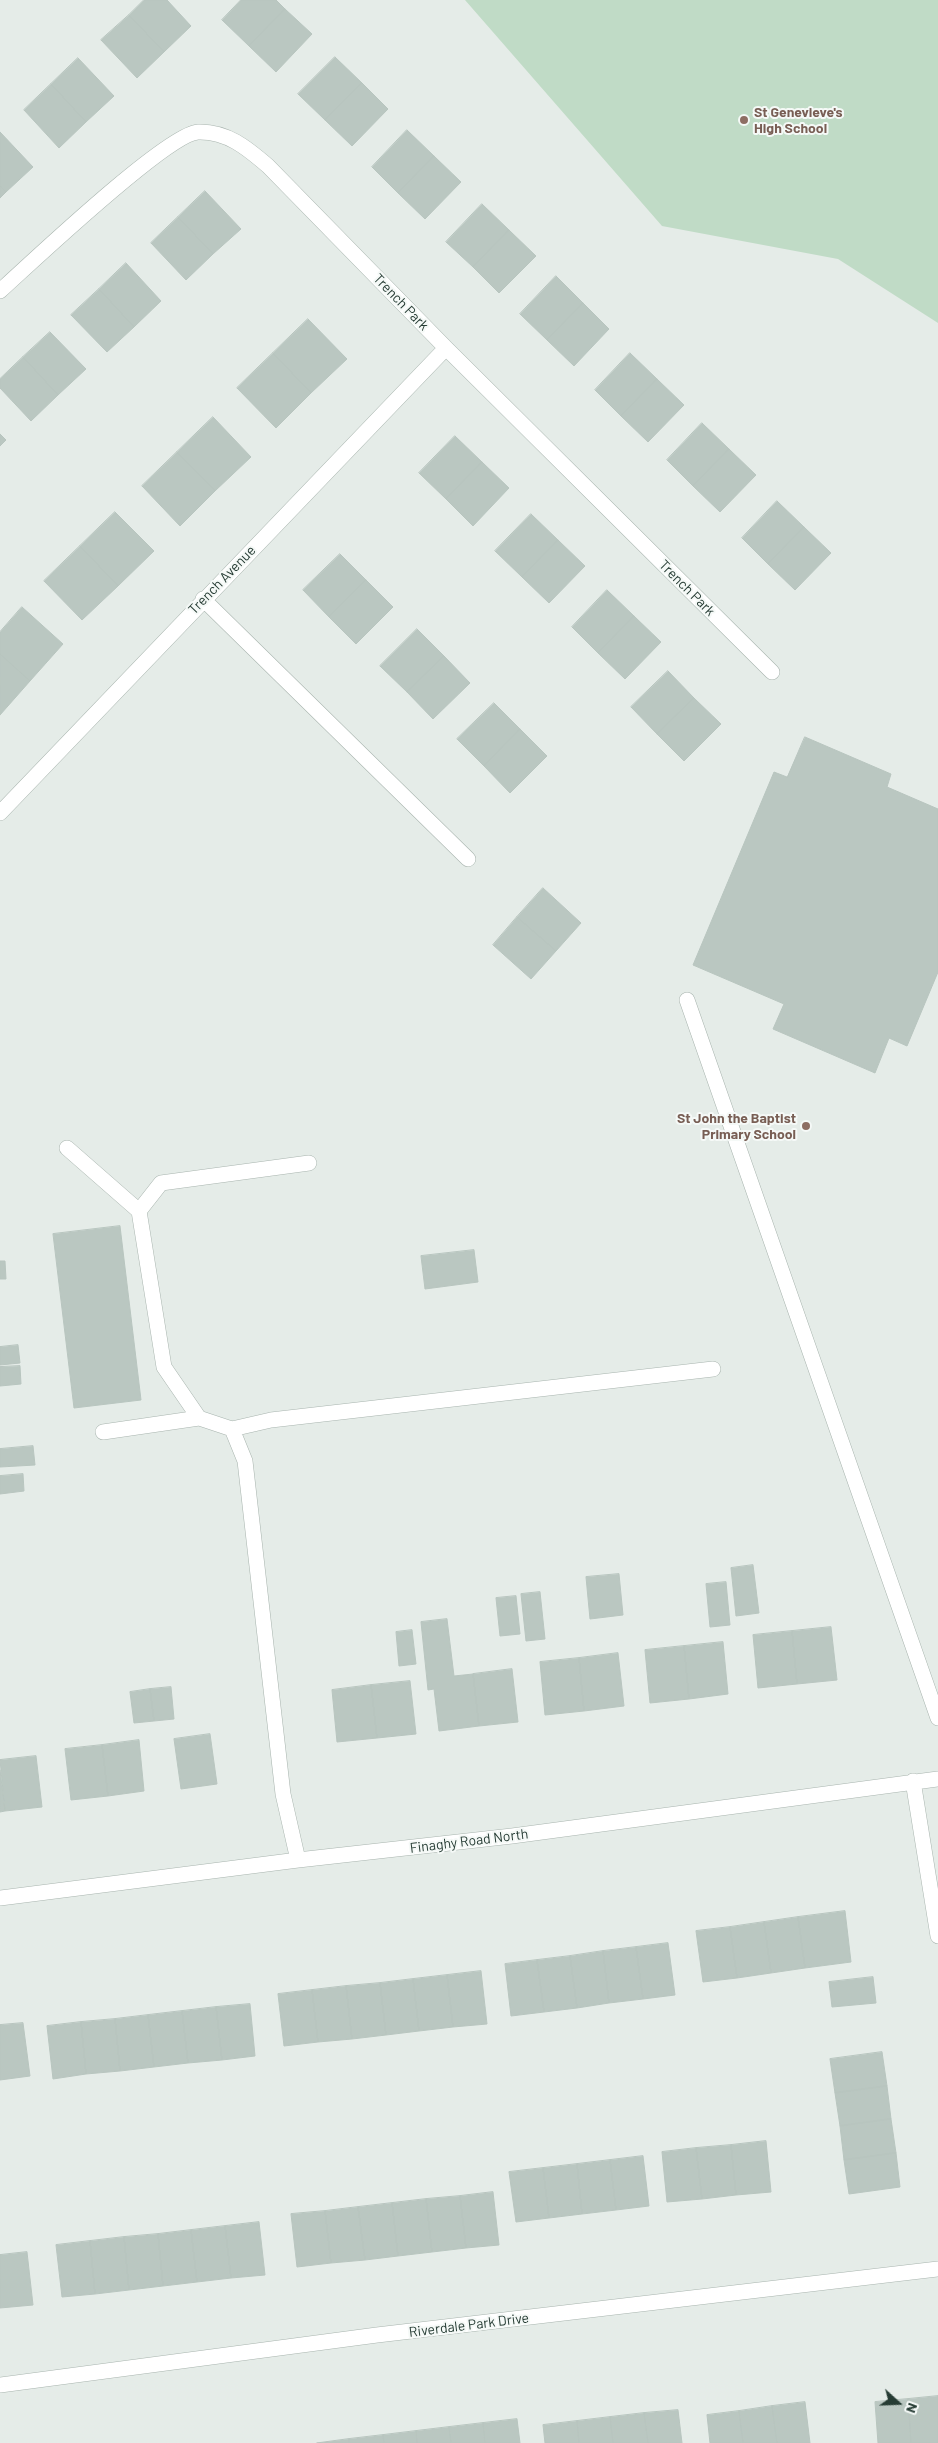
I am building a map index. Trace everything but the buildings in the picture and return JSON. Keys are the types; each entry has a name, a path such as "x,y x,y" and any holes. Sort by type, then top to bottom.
{"street":[{"name":"Trench Park","path":"0,290 142,165 174,143 196,132 225,136 242,145 268,166 446,348 772,672"},
{"name":"Trench Avenue","path":"0,814 203,599 446,348"},
{"path":"203,599 468,859"},
{"path":"687,1000 938,1718"},
{"path":"67,1148 139,1211 164,1367 199,1418"},
{"path":"139,1211 161,1184 309,1163"},
{"path":"103,1432 199,1418 232,1429 271,1420 713,1369"},
{"path":"232,1429 245,1461 283,1794 298,1860"},
{"name":"Finaghy Road North","path":"0,1898 298,1860 512,1836 938,1778"},
{"path":"913,1781 938,1936"},
{"name":"Riverdale Park Drive","path":"0,2385 387,2334 938,2269"}],"green space":[{"name":"St Genevieve's High School","path":"465,0 938,0 938,323 838,259 662,226"}],"place":[{"name":"St Genevieve's High School","path":"744,120"},
{"name":"St John the Baptist Primary School","path":"806,1126"}]}
